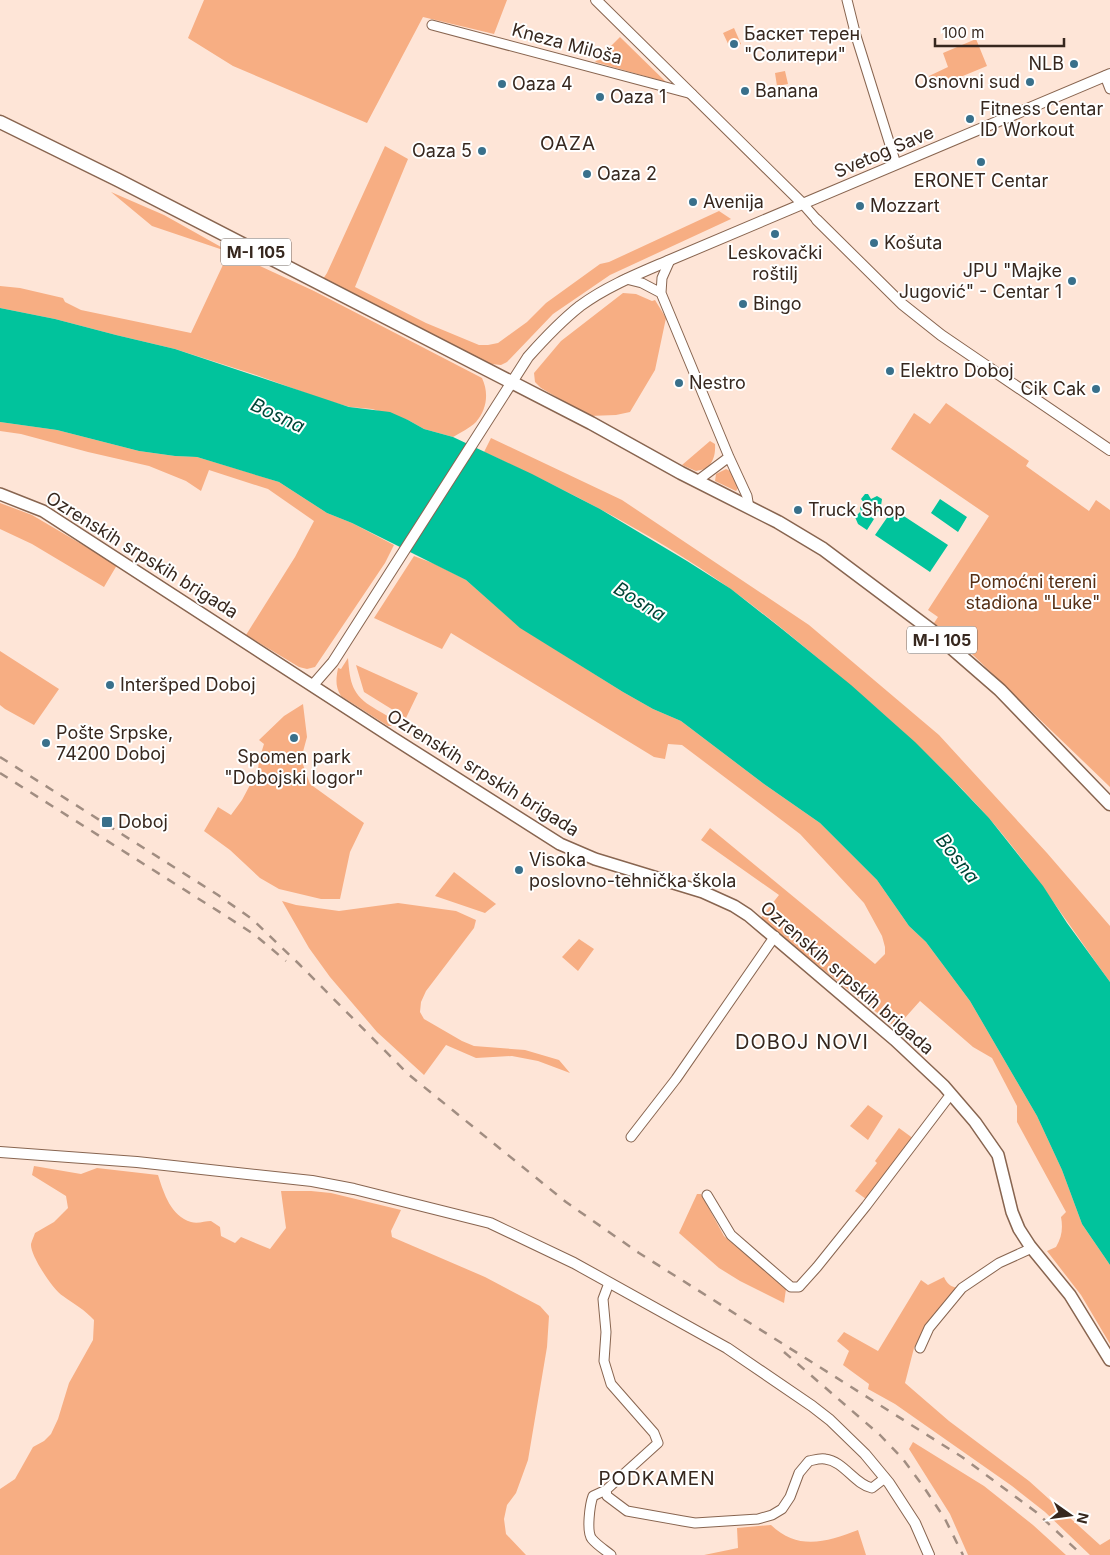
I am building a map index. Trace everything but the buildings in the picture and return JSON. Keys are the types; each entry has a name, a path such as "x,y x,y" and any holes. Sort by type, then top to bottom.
{"main road":[{"name":"M-I 105","path":"0,122 118,180 590,423 778,522 823,549 931,630 1000,690 1110,804"},
{"name":"Ozrenskih srpskih brigada","path":"0,494 43,511 538,831 568,848 609,864 684,885 720,899 748,915 775,936 875,1023 951,1094 986,1136 996,1150 1012,1212 1022,1234 1070,1295 1110,1360"}],"street":[{"path":"596,0 694,95 902,304 941,336 1110,450"},
{"path":"847,0 856,36 896,164"},
{"name":"Kneza Miloša","path":"432,25 694,95"},
{"path":"1108,75 1110,89"},
{"name":"Svetog Save","path":"313,685 333,662 482,426 528,357 551,331 581,305 626,279 1108,75"},
{"path":"670,260 662,278 661,293 729,458 747,496 749,508"},
{"path":"626,279 642,283 661,293"},
{"path":"697,480 729,458"},
{"path":"631,1137 676,1079 775,936"},
{"path":"707,1195 735,1239 790,1287 799,1287 817,1268 866,1206 951,1094"},
{"path":"0,1152 137,1162 312,1181 354,1189 490,1222 521,1236 727,1348 812,1406 830,1420 865,1454 884,1478 915,1524 929,1555"},
{"path":"920,1348 929,1328 962,1288 999,1263 1032,1248"},
{"path":"609,1283 603,1299 606,1332 604,1361 611,1384 654,1434 658,1443 606,1490 593,1496 590,1503 589,1533 591,1539 611,1555"},
{"path":"606,1490 608,1496 627,1511 695,1523 758,1519 772,1515 782,1509 790,1496 799,1473 809,1461 825,1458 847,1470 862,1484 872,1488 884,1478"}],"green space":[{"path":"204,0 507,0 494,34 423,17 367,123 233,66 188,38"},
{"path":"734,28 741,44 730,48 723,33"},
{"path":"620,37 666,82 595,62"},
{"path":"976,39 987,66 934,88 929,76 948,67 943,53"},
{"path":"785,71 788,84 777,86 775,73"},
{"path":"385,146 408,159 355,287 426,323 479,345 498,343 527,322 546,303 600,264 609,262 719,211 731,219 610,275 553,314 507,362 501,365 491,364 321,282 327,273"},
{"path":"111,192 164,215 230,252 314,291 482,378 486,389 486,401 480,417 471,426 453,437 424,429 408,420 372,409 350,407 325,400 175,349 55,319 0,308 0,286 20,288 63,298 65,302 81,310 191,333 229,252 152,226"},
{"path":"623,293 636,294 652,301 655,300 666,318 655,370 630,412 616,415 589,416 541,388 535,382 534,373 561,341"},
{"name":"Pomoćni tereni stadiona \"Luke\"","path":"946,403 1029,461 1026,466 1089,511 1096,500 1110,510 1110,787 973,655 934,623 938,617 928,610 989,516 891,449 914,413 930,424"},
{"path":"0,422 57,430 139,451 197,457 247,472 279,482 327,513 352,523 394,545 385,563 315,667 307,669 299,667 246,635 295,557 314,521 268,489 209,470 201,491 186,481 149,466 21,434 0,431"},
{"path":"491,438 622,500 809,625 939,735 1047,853 1110,926 1110,982 1005,837 949,775 886,716 776,624 703,570 611,515 548,482 484,452"},
{"path":"710,441 715,444 715,449 709,466 696,471 682,465"},
{"path":"726,469 730,471 738,488 736,491 715,481 716,474"},
{"path":"0,503 32,515 117,565 104,587 32,544 0,529"},
{"path":"414,556 435,564 466,580 521,628 623,692 653,709 681,721 764,784 820,823 877,880 909,926 926,942 970,1001 1037,1116 1062,1170 1082,1224 1110,1265 1110,1344 1081,1295 1047,1251 1056,1247 1060,1240 1062,1232 1061,1217 1066,1212 1017,1122 1017,1106 992,1058 973,1047 920,1001 896,1028 760,919 779,895 701,840 710,828 875,964 885,954 885,947 882,936 864,903 800,834 682,745 668,744 665,759 654,757 451,633 442,649 374,618"},
{"path":"0,651 59,689 34,725 0,705"},
{"path":"348,658 351,681 357,693 367,703 391,719 392,726 388,726 341,696 336,682 338,668 341,669"},
{"path":"356,665 418,693 406,718 364,692"},
{"path":"303,704 307,737 301,759 310,784 364,823 350,852 340,899 321,899 279,889 260,878 230,850 204,831 218,807 231,815 242,800 258,770 264,744 259,740 284,716"},
{"path":"454,872 496,904 485,913 435,896"},
{"path":"282,901 296,905 339,911 398,903 456,911 476,920 474,928 426,991 421,1002 420,1012 424,1019 474,1046 525,1050 559,1060 570,1073 538,1061 512,1056 476,1058 446,1045 424,1075 377,1032 330,977 309,948"},
{"path":"579,939 594,949 578,971 562,957"},
{"path":"868,1105 883,1116 868,1140 850,1126"},
{"path":"899,1128 914,1139 866,1199 855,1191 877,1163 875,1161"},
{"path":"34,1166 81,1174 97,1168 158,1175 173,1210 184,1219 194,1223 211,1221 220,1227 221,1236 235,1243 241,1237 270,1249 286,1228 281,1191 331,1193 401,1210 391,1231 392,1237 485,1277 540,1306 549,1316 547,1347 528,1460 516,1493 507,1505 504,1519 506,1534 526,1555 0,1555 0,1489 15,1479 33,1447 44,1441 51,1434 58,1419 69,1383 93,1340 94,1320 54,1287 34,1256 31,1244 35,1233 54,1222 68,1208 66,1196 32,1175"},
{"path":"697,1194 701,1194 724,1236 786,1289 784,1303 719,1268 679,1233"},
{"path":"944,1277 949,1285 958,1288 925,1328 914,1348 905,1383 949,1421 1029,1481 1100,1545 1110,1539 1110,1555 1090,1555 1045,1512 1012,1486 895,1404 868,1389 869,1384 843,1365 849,1351 837,1341 844,1332 878,1351 921,1280 928,1285"},
{"path":"913,1442 984,1486 1033,1525 1066,1555 968,1555 950,1514 909,1449"},
{"path":"771,1525 781,1533 792,1538 813,1542 824,1541 858,1530 866,1555 704,1555 738,1548 737,1528"}],"water":[{"name":"Bosna","path":"0,308 55,319 175,349 349,407 390,412 424,429 453,437 532,474 600,509 687,561 731,589 851,685 915,742 989,818 1043,886 1110,982 1110,1265 1082,1224 1062,1170 1037,1116 970,1001 926,942 909,926 877,880 820,823 764,784 681,721 653,709 623,692 520,628 466,580 352,523 327,513 279,482 197,457 139,451 57,430 0,422"},
{"path":"865,494 868,494 871,499 877,496 882,499 881,506 878,508 880,510 878,512 875,511 871,517 874,519 867,530 858,524 855,517 861,511 861,506 865,504 861,499"},
{"path":"940,499 967,517 958,532 931,513"},
{"path":"893,509 948,545 930,572 875,535"}],"railway":[{"path":"0,757 218,895 252,919 408,1074 566,1202 639,1253 962,1457 1036,1512 1082,1555"},
{"path":"0,773 255,935 286,961"},
{"path":"784,1352 880,1435 902,1458 945,1519 963,1555"}],"place":[{"name":"Баскет терен \"Солитери\"","path":"734,44"},
{"name":"NLB","path":"1074,64"},
{"name":"Osnovni sud","path":"1030,82"},
{"name":"Oaza 4","path":"502,84"},
{"name":"Banana","path":"745,91"},
{"name":"Oaza 1","path":"600,97"},
{"name":"Fitness Centar ID Workout","path":"970,119"},
{"name":"Oaza 5","path":"482,151"},
{"name":"ERONET Centar","path":"981,162"},
{"name":"Oaza 2","path":"587,174"},
{"name":"Avenija","path":"693,202"},
{"name":"Mozzart","path":"860,206"},
{"name":"Leskovački roštilj","path":"775,234"},
{"name":"Košuta","path":"874,243"},
{"name":"JPU \"Majke Jugović\" - Centar 1","path":"1072,281"},
{"name":"Bingo","path":"743,304"},
{"name":"Elektro Doboj","path":"890,371"},
{"name":"Nestro","path":"679,383"},
{"name":"Cik Cak","path":"1096,389"},
{"name":"Truck Shop","path":"798,510"},
{"name":"Interšped Doboj","path":"110,685"},
{"name":"Spomen park \"Dobojski logor\"","path":"294,738"},
{"name":"Pošte Srpske, 74200 Doboj","path":"46,743"},
{"name":"Doboj","path":"107,822"},
{"name":"Visoka poslovno-tehnička škola","path":"519,870"}],"district":[{"name":"OAZA","path":"568,143"},
{"name":"DOBOJ NOVI","path":"802,1042"},
{"name":"PODKAMEN","path":"657,1478"}]}
